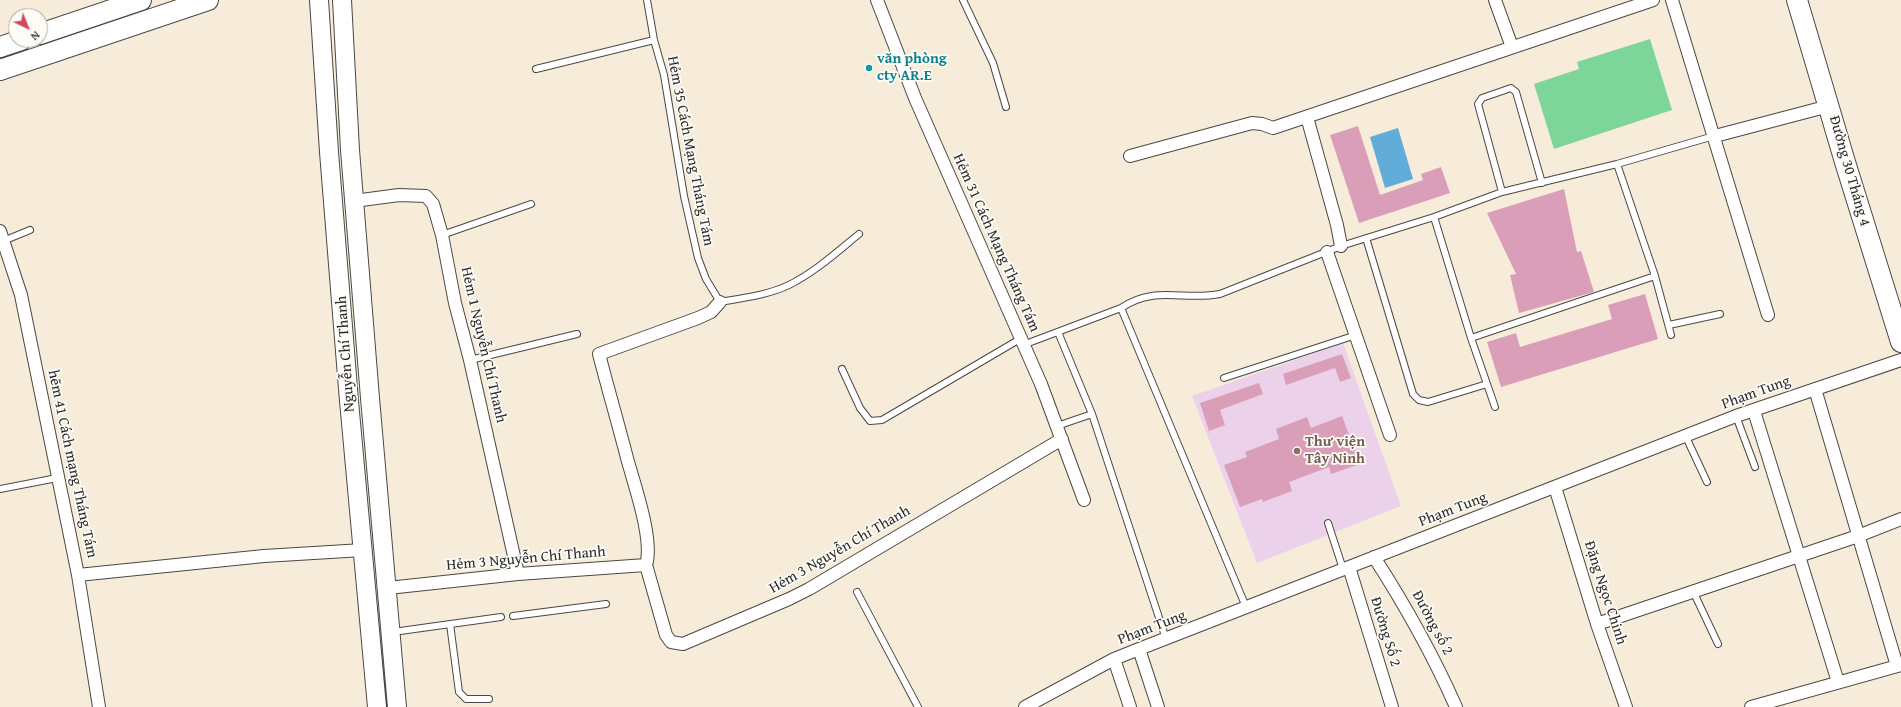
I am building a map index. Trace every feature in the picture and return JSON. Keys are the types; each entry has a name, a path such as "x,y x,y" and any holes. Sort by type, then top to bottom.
{"main road":[{"path":"48,31 141,0"},
{"path":"0,70 208,0"},
{"name":"Đường 30 Tháng 4","path":"1797,0 1845,162 1901,342"}],"street":[{"name":"Nguyễn Chí Thanh","path":"319,0 329,152 349,401 368,591 377,707"},
{"name":"Nguyễn Chí Thanh","path":"342,0 350,150 397,707"},
{"name":"Hẻm 31 Cách Mạng Tháng Tám","path":"877,0 915,98 1022,342 1057,426 1084,500"},
{"path":"1495,0 1512,47"},
{"path":"1130,156 1252,123 1262,124 1273,128 1654,0"},
{"path":"1672,0 1768,315"},
{"path":"1714,136 1829,106"},
{"path":"1307,117 1337,225 1341,246"},
{"path":"329,152 350,150"},
{"name":"Hẻm 1 Nguyễn Chí Thanh","path":"354,201 399,195 426,196 433,204 442,235 455,303 470,360 518,574"},
{"name":"hẽm 41 Cách mạng Tháng Tám","path":"2,236 21,296 78,575 99,707"},
{"path":"1327,252 1390,435"},
{"path":"646,565 648,559 648,543 599,354 698,318 711,312 720,302"},
{"name":"Phạm Tung","path":"1025,707 1114,659 1686,437 1736,416 1901,360"},
{"path":"1751,707 1899,665 1858,536 1815,390"},
{"path":"349,401 370,398"},
{"path":"1754,410 1838,682"},
{"name":"Hẻm 3 Nguyễn Chí Thanh","path":"388,588 518,574 646,565 666,635 671,642 683,644 809,589 1062,439"},
{"name":"Đặng Ngọc Chinh","path":"1554,487 1597,624 1626,707"},
{"path":"1597,624 1858,536 1901,520"},
{"path":"78,575 264,556 363,550"},
{"name":"Đường số 2","path":"1374,557 1398,594 1444,680 1456,707"},
{"name":"Đường Số 2","path":"1346,568 1392,707"},
{"path":"368,591 388,588"},
{"path":"1139,650 1158,707"},
{"path":"1114,659 1130,707"}],"lane":[{"name":"Hẻm 35 Cách Mạng Tháng Tám","path":"647,0 654,40 664,75 684,196 698,258 706,278 720,302"},
{"path":"963,0 993,63 1006,106"},
{"path":"536,69 654,40"},
{"path":"1502,192 1478,104 1482,98 1510,88 1516,92 1542,183"},
{"path":"842,369 860,408 870,421 882,420 1022,342 1058,332 1121,308 1132,301 1146,296 1185,295 1203,297 1220,294 1341,246 1434,217 1502,192 1617,164 1714,136"},
{"path":"1617,164 1655,276 1672,335"},
{"path":"442,235 531,204"},
{"path":"1434,217 1471,338 1495,407"},
{"path":"2,236 30,230"},
{"path":"720,302 746,298 788,285 809,273 859,234"},
{"path":"1366,238 1413,394 1419,400 1428,402 1487,384"},
{"path":"1471,338 1655,276"},
{"path":"1121,308 1246,608"},
{"path":"1668,325 1720,314"},
{"path":"1058,332 1092,414 1166,639"},
{"path":"470,360 576,334"},
{"path":"1224,378 1356,335"},
{"path":"1057,426 1092,414"},
{"path":"1736,416 1755,467"},
{"path":"1686,437 1707,482"},
{"path":"0,488 57,478"},
{"path":"1328,523 1346,568"},
{"path":"1693,591 1718,644"},
{"path":"856,592 918,707"},
{"path":"513,616 606,604"},
{"path":"391,632 501,618"},
{"path":"450,624 459,692 466,700 489,699"}],"shaded area":[{"name":"Thư viện Tây Ninh","path":"1343,343 1401,506 1257,563 1192,396"}],"green space":[{"path":"1650,39 1672,110 1554,149 1534,84 1579,69 1577,62"}],"water":[{"path":"1398,128 1413,179 1385,188 1370,137"}],"building":[{"path":"1358,126 1380,195 1423,180 1421,174 1441,167 1450,193 1359,223 1330,135"},
{"path":"1564,189 1577,252 1581,251 1594,292 1519,313 1510,275 1516,274 1487,213"},
{"path":"1645,294 1658,339 1501,387 1487,342 1516,333 1520,347 1612,319 1608,305"},
{"path":"1342,354 1351,378 1340,382 1335,368 1286,385 1283,374"},
{"path":"1259,383 1263,394 1220,410 1225,425 1209,431 1200,403"},
{"path":"1342,416 1360,464 1331,474 1329,467 1289,482 1292,491 1263,502 1262,499 1240,507 1224,465 1247,457 1245,452 1279,439 1276,429 1307,417 1311,428"}],"place":[{"name":"văn phòng cty AR.E","path":"869,68"},
{"name":"Thư viện Tây Ninh","path":"1297,451"}]}
